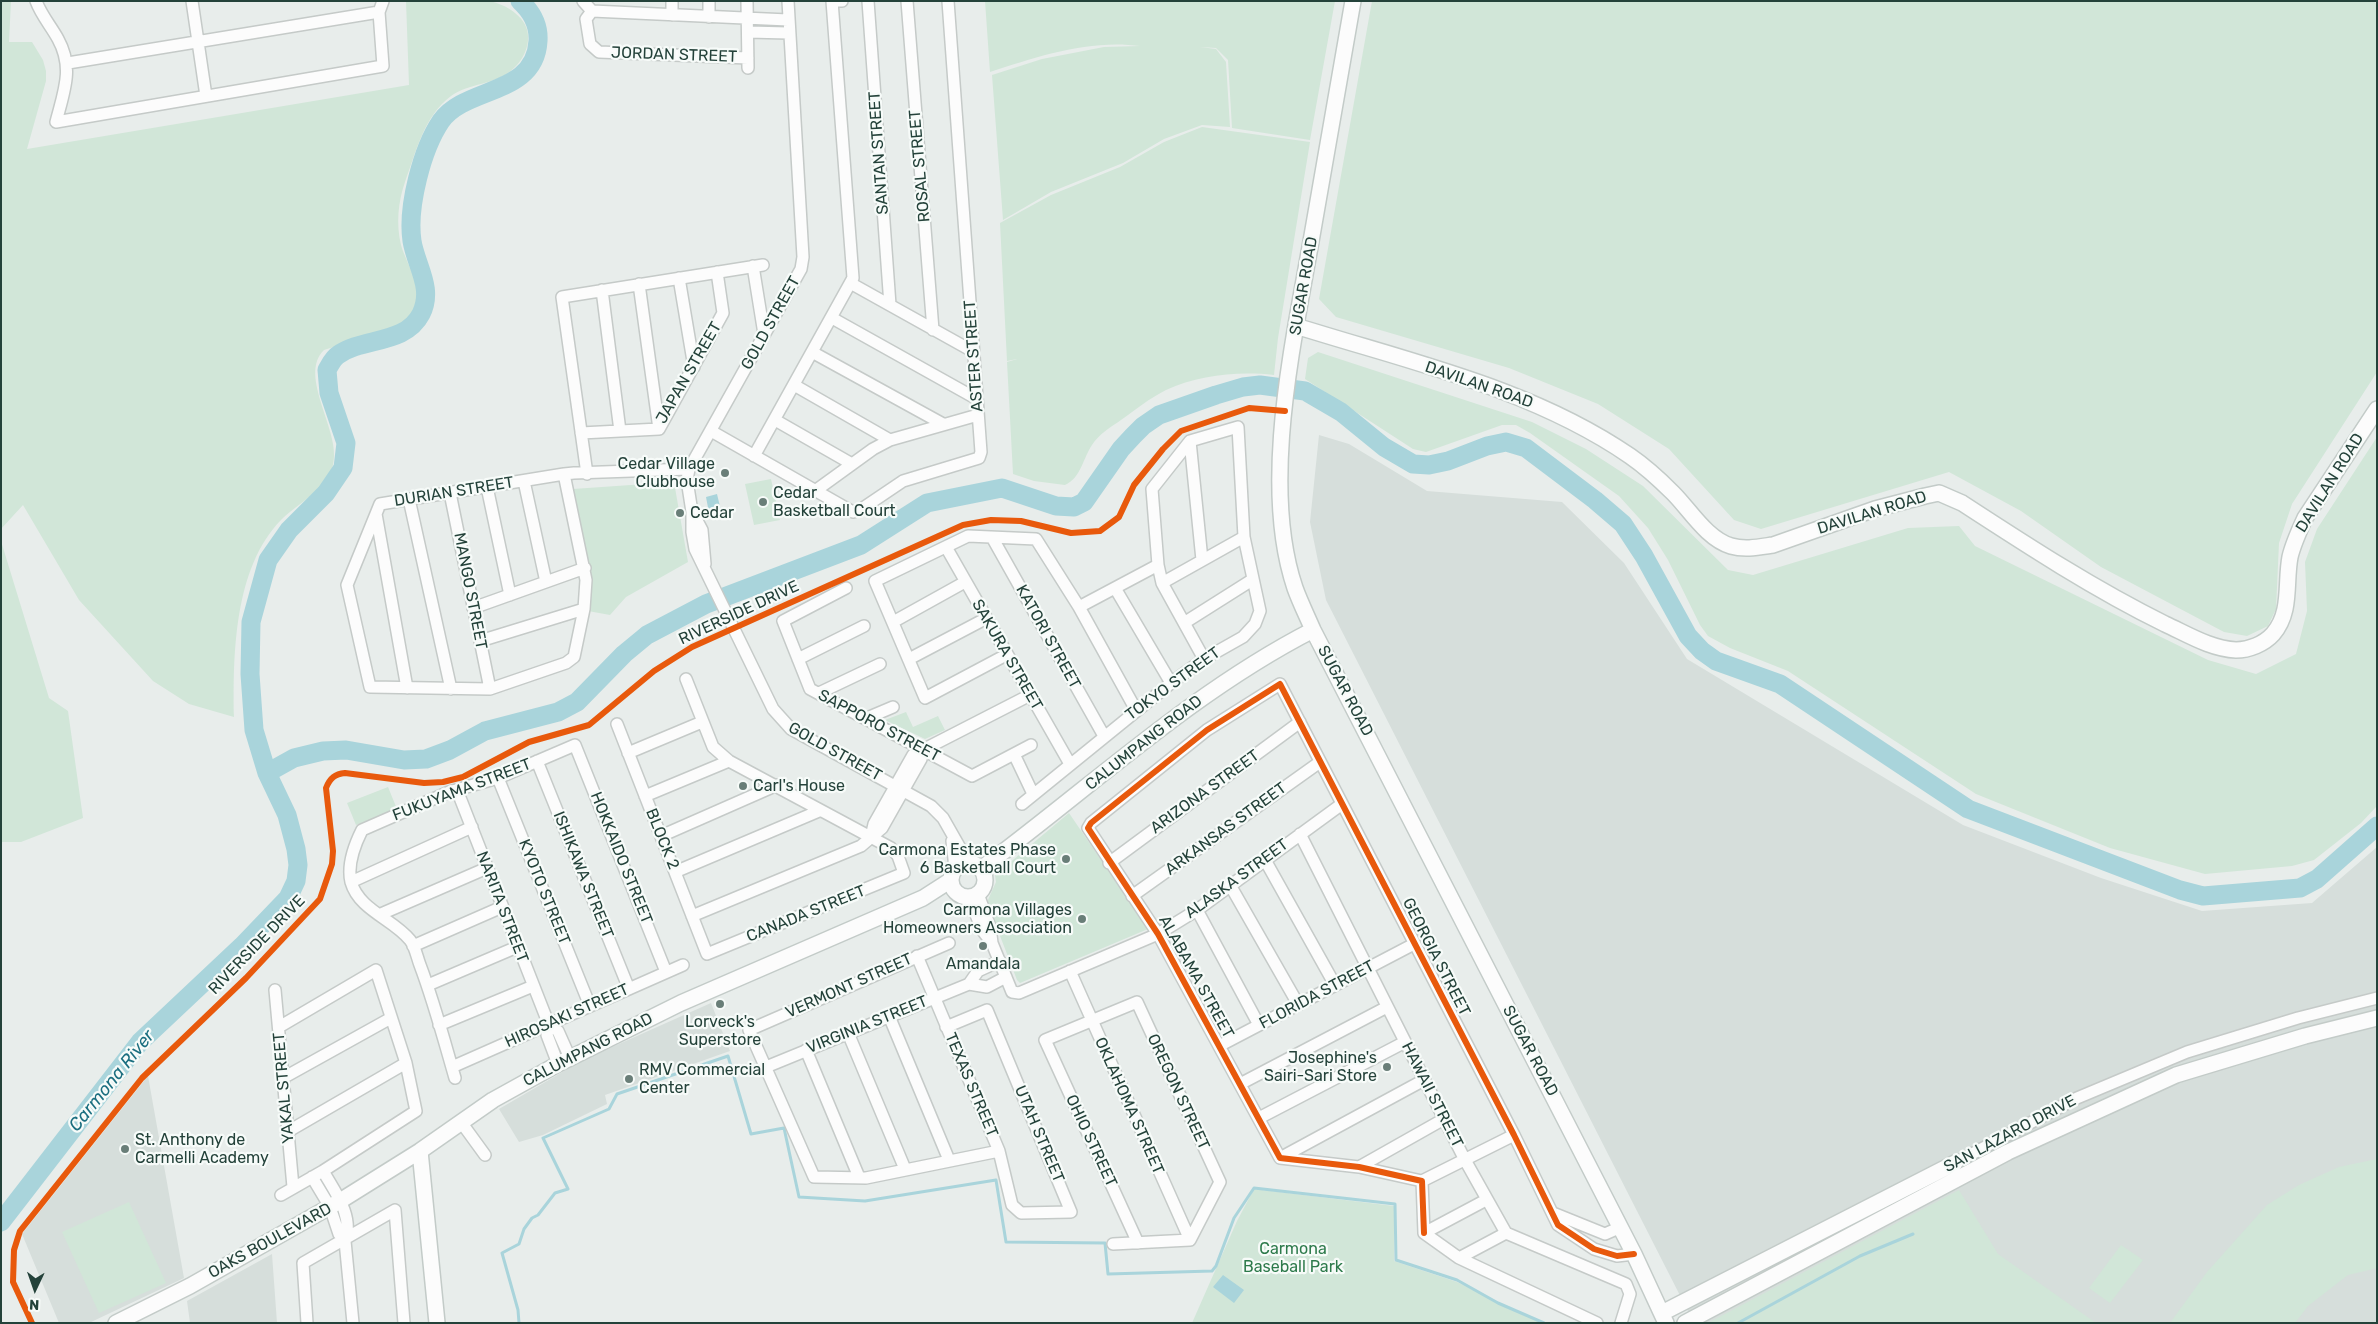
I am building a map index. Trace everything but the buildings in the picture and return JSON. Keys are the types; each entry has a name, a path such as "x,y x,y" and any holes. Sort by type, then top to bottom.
{"main road":[{"name":"SUGAR ROAD","path":"1353,1 1290,365 1280,474 1281,512 1295,588 1313,630 1621,1227 1664,1318"},
{"name":"DAVILAN ROAD","path":"1296,326 1524,399 1576,423 1632,457 1654,474 1708,531 1731,546 1756,548 1773,545 1875,509 1939,493 1962,503 2094,587 2192,637 2220,648 2237,650 2250,649 2262,642 2273,634 2281,623 2285,612 2290,556 2305,518 2377,409"},
{"name":"CALUMPANG ROAD","path":"420,1151 493,1100 564,1061 681,1004 923,898 962,874 1196,701 1265,656 1313,630"},
{"path":"962,874 986,882 974,896 964,896 962,874"},
{"name":"SAN LAZARO DRIVE","path":"1685,1323 2008,1152 2176,1076 2305,1036 2377,1018"},
{"path":"420,1151 437,1323"},
{"name":"OAKS BOULEVARD","path":"116,1323 190,1286 335,1204 420,1151"},
{"name":"SAN LAZARO DRIVE","path":"1664,1318 1955,1163"}],"street":[{"path":"192,1 206,96"},
{"path":"583,1 592,6 634,7 672,15 788,20"},
{"path":"672,1 672,15"},
{"path":"709,1 709,17"},
{"path":"748,1 748,32 788,34"},
{"name":"GOLD STREET","path":"788,1 788,34 803,257 801,269 689,469 687,480 692,512 702,530 707,571 730,624 773,710 791,729 900,788 937,811 951,835 962,874"},
{"path":"754,456 852,284 832,2 842,1"},
{"name":"SANTAN STREET","path":"868,1 890,305"},
{"name":"ROSAL STREET","path":"907,1 933,330"},
{"name":"ASTER STREET","path":"711,431 853,512 860,510 903,481 971,462 979,458 981,452 948,1"},
{"path":"40,2 68,63 67,79 56,122 383,66 381,6 198,41 68,63"},
{"name":"JORDAN STREET","path":"592,6 586,19 590,44 599,52 748,63 748,32"},
{"path":"587,474 562,297 758,266 764,334"},
{"name":"JAPAN STREET","path":"581,433 659,429 722,313 717,272"},
{"path":"679,278 694,367"},
{"path":"639,284 659,429"},
{"path":"852,284 974,352"},
{"path":"602,290 620,431"},
{"path":"832,318 977,400"},
{"path":"812,352 942,424"},
{"path":"794,385 890,440"},
{"path":"815,491 852,464 890,440 978,415"},
{"path":"775,420 852,464"},
{"name":"TOKYO STREET","path":"1022,804 1170,683 1204,659 1243,637 1255,624 1260,611 1244,537 1238,427 1190,441"},
{"path":"1190,441 1202,560"},
{"path":"1190,441 1152,489 1158,565 1162,583 1204,659"},
{"name":"DURIAN STREET","path":"584,609 574,657 566,663 490,689 370,688 347,585 380,504 564,474 689,469"},
{"path":"480,641 584,609 584,568 564,474"},
{"path":"524,481 546,582"},
{"path":"487,487 510,595"},
{"name":"MANGO STREET","path":"450,493 490,689"},
{"path":"409,499 451,689"},
{"path":"376,514 407,688"},
{"path":"1006,655 926,698 875,581 968,536 993,539 1036,539 1079,607 1136,710"},
{"path":"1162,583 1244,537"},
{"name":"KATORI STREET","path":"993,539 1104,736"},
{"name":"SAKURA STREET","path":"946,547 1070,764"},
{"path":"1079,607 1158,565"},
{"path":"473,608 584,568"},
{"path":"1184,623 1252,580"},
{"path":"893,622 965,582"},
{"name":"SAPPORO STREET","path":"846,588 782,621 810,689 972,776 1031,745"},
{"path":"1115,588 1170,683"},
{"path":"909,659 985,618"},
{"path":"798,660 864,626"},
{"path":"819,693 880,664"},
{"path":"686,679 713,747 729,761 777,785 819,811 871,837"},
{"name":"GEORGIA STREET","path":"1280,684 1514,1135 1558,1225 1594,1249 1617,1256 1634,1254"},
{"name":"ALABAMA STREET","path":"1280,684 1207,730 1091,823 1088,828 1090,834 1158,934 1280,1158"},
{"path":"692,916 861,846 882,828 900,788 921,758 923,750 1030,694"},
{"path":"867,718 893,707"},
{"path":"628,753 702,722"},
{"name":"ARIZONA STREET","path":"1109,862 1300,722"},
{"name":"BLOCK 2","path":"617,724 707,954"},
{"name":"FUKUYAMA STREET","path":"351,882 350,871 355,844 362,830 457,790 498,778 575,745"},
{"name":"HOKKAIDO STREET","path":"575,745 666,972"},
{"path":"1014,754 1033,794"},
{"name":"ISHIKAWA STREET","path":"537,761 629,989"},
{"path":"646,796 729,761"},
{"name":"ARKANSAS STREET","path":"1132,896 1320,762"},
{"name":"KYOTO STREET","path":"498,778 590,1006"},
{"path":"661,836 777,785"},
{"name":"NARITA STREET","path":"457,790 549,1025 558,1031 564,1061"},
{"name":"ALASKA STREET","path":"974,896 990,927 992,943 1015,994 1158,934 1196,910 1342,804"},
{"path":"676,872 819,811"},
{"path":"472,827 351,882 363,902 381,914 410,941 428,985 439,1025 533,986"},
{"name":"HAWAII STREET","path":"1300,834 1465,1160 1506,1233"},
{"name":"CANADA STREET","path":"707,954 904,873 898,856 891,848 871,837"},
{"path":"1265,860 1335,984"},
{"path":"381,914 487,868"},
{"path":"1230,885 1298,1004"},
{"path":"413,946 502,907"},
{"path":"1196,910 1259,1025"},
{"name":"VERMONT STREET","path":"766,1067 749,1030 949,943"},
{"name":"FLORIDA STREET","path":"1219,1046 1414,944"},
{"path":"428,985 517,947"},
{"name":"TEXAS STREET","path":"917,956 999,1151 1012,1205 1021,1213"},
{"name":"VIRGINIA STREET","path":"766,1067 968,984 978,971 1000,961"},
{"name":"HIROSAKI STREET","path":"439,1025 453,1073 549,1025 683,964"},
{"path":"279,1027 376,970 406,1062 416,1110 323,1171 281,1195"},
{"name":"OKLAHOMA STREET","path":"1070,971 1190,1240"},
{"name":"VIRGINIA STREET","path":"968,984 987,987 1006,977"},
{"name":"YAKAL STREET","path":"275,990 287,1132 294,1187"},
{"name":"SAN LAZARO DRIVE","path":"1955,1163 2077,1098 2187,1052 2298,1018 2377,998"},
{"name":"OREGON STREET","path":"1091,1021 1137,1002 1220,1182 1190,1240"},
{"path":"1240,1084 1387,1007"},
{"name":"UTAH STREET","path":"946,1027 987,1010 1071,1212 1021,1213"},
{"path":"889,1016 949,1160"},
{"path":"283,1078 391,1018"},
{"name":"OHIO STREET","path":"1091,1021 1045,1040 1138,1243"},
{"path":"848,1033 905,1169"},
{"path":"1258,1118 1405,1042"},
{"path":"806,1050 859,1177"},
{"path":"287,1132 406,1062"},
{"path":"766,1067 814,1177 859,1177 999,1151"},
{"path":"1280,1158 1424,1080"},
{"path":"1359,1167 1444,1119"},
{"path":"461,1122 485,1155"},
{"path":"1280,1158 1359,1167 1422,1181 1514,1135"},
{"path":"323,1171 335,1204 348,1231 345,1241 353,1323"},
{"path":"312,1177 335,1204"},
{"path":"1422,1181 1424,1233"},
{"path":"1424,1233 1486,1200"},
{"path":"307,1323 303,1263 345,1241 395,1210 404,1323"},
{"path":"1553,1213 1605,1234 1621,1227"},
{"path":"1578,1239 1584,1225"},
{"path":"1424,1233 1459,1258 1597,1323"},
{"path":"1459,1258 1506,1233 1626,1284 1630,1294 1621,1323"},
{"path":"1113,1244 1190,1240"}],"shaded area":[{"path":"1319,435 1349,444 1427,491 1562,502 1624,563 1687,659 1963,825 2101,878 2202,911 2312,903 2377,847 2377,1323 1694,1323 1326,600 1310,522"},
{"path":"711,1003 730,1051 605,1095 607,1104 543,1135 519,1142 499,1109 583,1060"},
{"name":"St. Anthony de Carmelli Academy","path":"148,1076 184,1278 89,1323 59,1323 22,1234"},
{"path":"272,1254 277,1323 190,1323 187,1301"}],"green space":[{"path":"1,1 11,1 9,42 32,42 43,60 46,71 46,81 27,149 409,85 406,1 493,2 516,14 525,24 527,30 528,41 526,50 516,66 498,78 451,96 442,104 427,124 417,147 399,205 398,221 401,245 417,292 415,310 408,319 392,328 324,350 317,361 315,374 317,389 332,437 333,465 330,474 318,489 281,520 265,540 254,562 245,587 236,640 234,717 189,704 153,681 79,600 23,505 1,529"},
{"path":"985,1 1335,1 1310,140 1232,128 1228,60 1216,48 1200,47 1216,49 1226,62 1230,127 1202,125 1164,139 1123,163 1051,192 1003,220 992,75 1042,59 1104,47 1140,46 1102,45 1064,50 990,72"},
{"path":"1372,1 2374,1 2377,5 2377,372 2292,504 2279,543 2276,609 2268,626 2247,636 2224,632 2101,567 2021,511 1949,472 1761,529 1734,520 1669,449 1598,404 1509,368 1336,317 1319,299"},
{"path":"1202,127 1310,142 1278,338 1274,375 1219,375 1192,381 1166,390 1102,434 1092,445 1075,478 1065,485 1034,481 1013,474 1007,362 1017,359 1007,361 1000,223 1051,195 1120,167 1164,142"},
{"path":"1318,352 1532,422 1586,449 1643,486 1728,570 1753,575 1908,528 1959,526 1975,546 2208,660 2256,674 2296,654 2307,611 2305,562 2317,529 2377,437 2377,806 2361,823 2314,860 2292,866 2205,874 2110,848 1976,794 1788,671 1730,648 1708,636 1700,625 1668,560 1648,528 1619,496 1530,433 1516,425 1502,425 1426,452 1413,449 1305,379 1308,358"},
{"name":"Cedar Basketball Court","path":"771,479 780,520 754,525 745,484"},
{"path":"674,482 688,562 626,597 610,615 588,611 573,489"},
{"path":"1,541 49,698 68,711 83,818 21,842 1,842"},
{"path":"906,712 913,727 938,716 945,730 925,739 885,720"},
{"path":"388,787 397,809 356,825 347,803"},
{"path":"1069,813 1148,929 1020,983 1017,980 987,902 996,882 995,875"},
{"path":"2377,1159 2377,1268 2348,1275 2308,1306 2295,1323 2170,1323 2207,1272 2267,1205 2299,1185 2339,1167"},
{"name":"Carmona Baseball Park","path":"1254,1189 1394,1206 1394,1261 1457,1282 1541,1323 1192,1323 1237,1221"},
{"path":"1959,1190 1998,1254 2096,1323 1708,1323"},
{"path":"129,1202 166,1283 99,1313 62,1232"},
{"path":"2121,1245 2143,1260 2110,1303 2089,1288"}],"water":[{"path":"717,494 722,515 710,518 706,497"},
{"path":"1223,1275 1244,1290 1234,1303 1213,1287"}],"waterway":[{"name":"Carmona River","path":"1,1222 140,1042 242,946 288,898 296,881 298,865 296,849 287,815 267,773 254,730 250,674 251,622 268,560 289,530 326,493 343,468 346,443 329,393 327,370 333,360 348,349 405,331 414,324 425,304 425,286 414,250 411,227 414,195 422,162 434,133 441,121 452,110 466,101 513,81 525,72 534,59 538,41 536,24 531,14 520,1"},
{"path":"267,773 294,758 323,751 346,750 404,760 426,759 450,750 485,731 558,712 577,702 624,654 647,635 706,604 861,545 927,503 1002,488 1056,506 1074,507 1084,502 1121,449 1133,436 1159,415 1216,395 1243,387 1260,385 1305,391 1341,412 1384,447 1413,464 1429,465 1448,461 1487,446 1506,442 1526,448 1595,500 1623,524 1644,556 1688,636 1702,651 1716,661 1780,684 1968,809 2180,890 2203,896 2300,888 2317,879 2377,826"},
{"path":"519,1323 518,1310 502,1253 519,1244 524,1229 555,1193 568,1189 543,1138 609,1109 617,1094 728,1056 751,1134 784,1128 799,1197 865,1201 996,1180 1006,1242 1105,1243 1108,1274 1212,1271 1216,1266 1234,1218 1254,1188 1395,1204 1396,1260 1457,1280 1498,1303 1544,1323"},
{"path":"1738,1323 1860,1256 1913,1234"}],"cycle path":[{"name":"RIVERSIDE DRIVE","path":"32,1323 13,1282 14,1250 20,1231 142,1078 246,978 320,899 332,864 333,851 326,788 333,777 345,773 424,783 443,782 463,777 529,742 589,725 654,671 692,647 963,525 991,520 1021,521 1071,533 1100,531 1119,517 1134,485 1163,449 1181,431 1249,408 1285,411"},
{"path":"1424,1233 1422,1181 1359,1167 1280,1158 1158,934 1088,828 1091,823 1207,730 1280,684 1514,1135 1558,1225 1594,1249 1617,1256 1634,1254"}],"place":[{"name":"Cedar Village Clubhouse","path":"725,473"},
{"name":"Cedar Basketball Court","path":"763,502"},
{"name":"Cedar","path":"680,513"},
{"name":"Carl's House","path":"743,786"},
{"name":"Carmona Estates Phase 6 Basketball Court","path":"1066,859"},
{"name":"Carmona Villages Homeowners Association","path":"1082,919"},
{"name":"Amandala","path":"983,946"},
{"name":"Lorveck's Superstore","path":"720,1004"},
{"name":"Josephine's Sairi-Sari Store","path":"1387,1067"},
{"name":"RMV Commercial Center","path":"629,1079"},
{"name":"St. Anthony de Carmelli Academy","path":"125,1149"}]}
